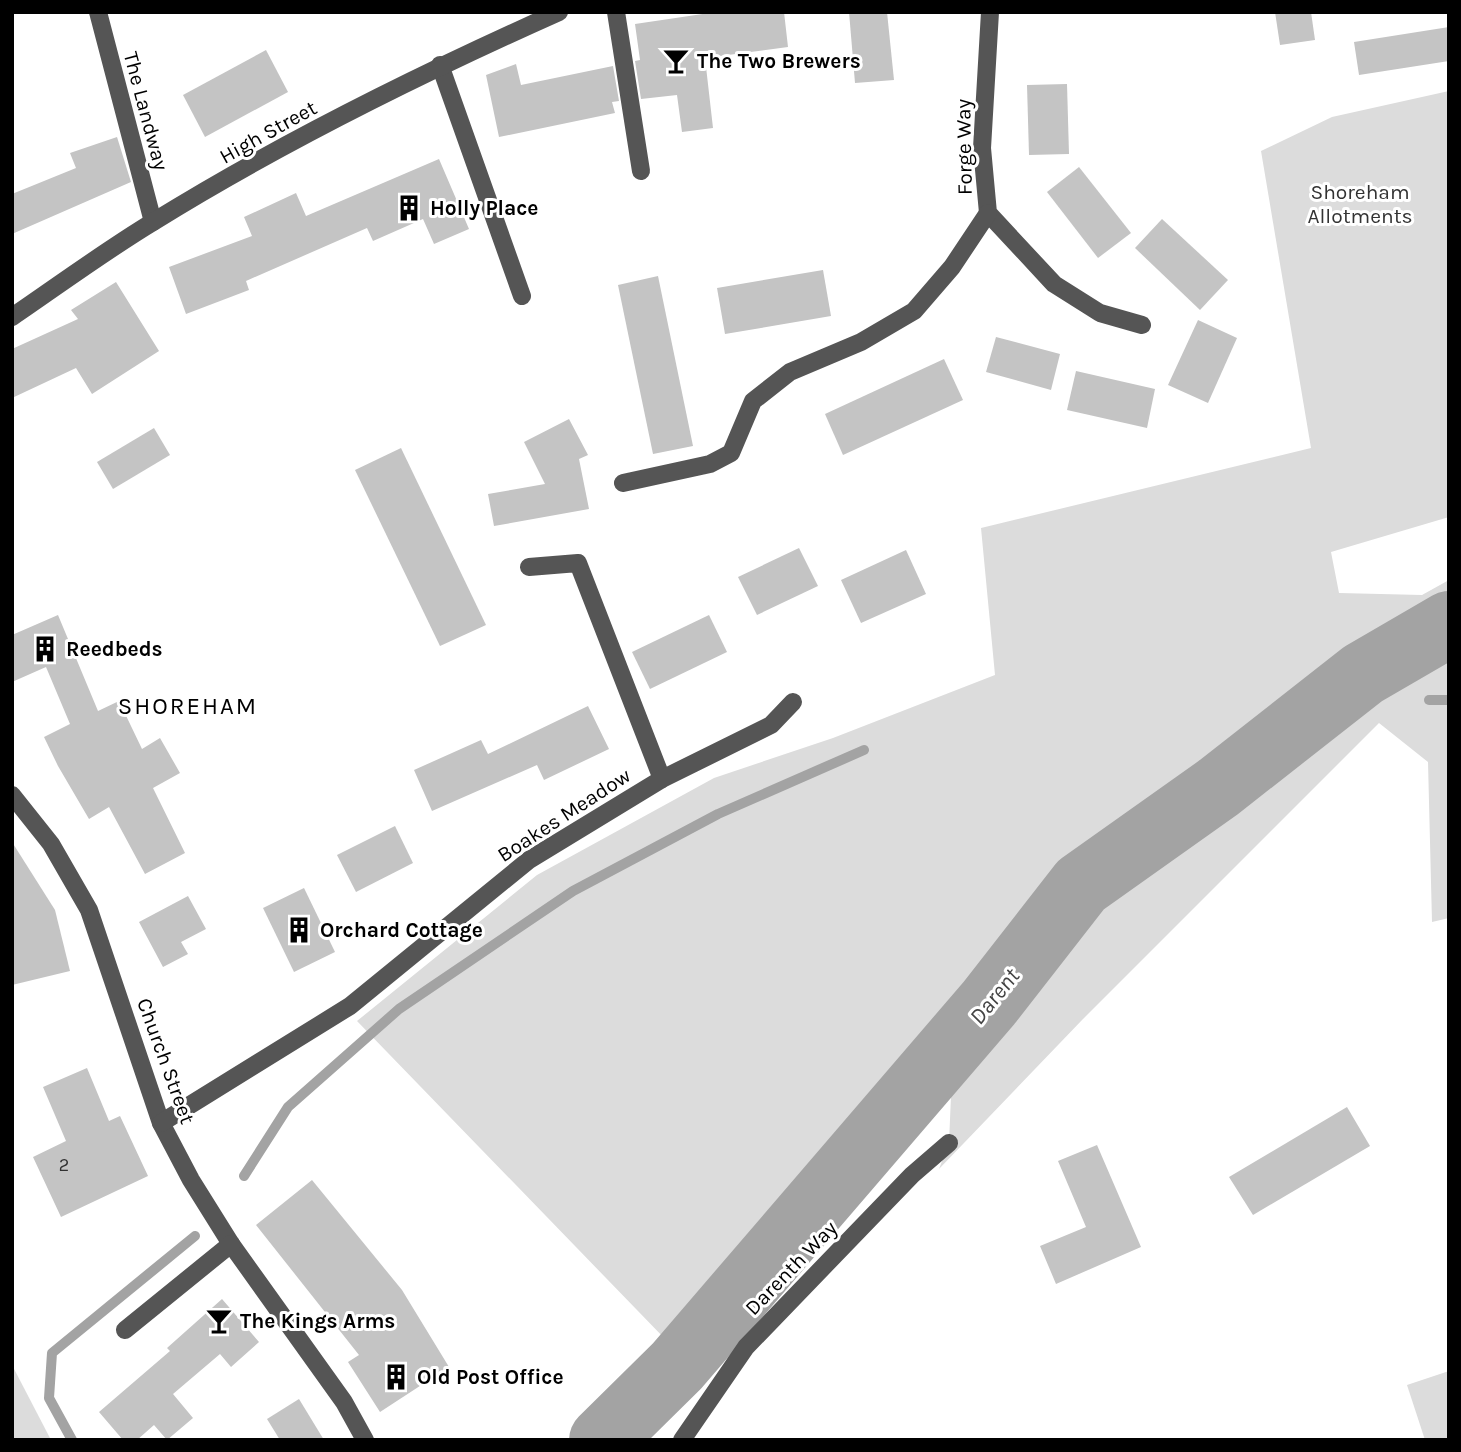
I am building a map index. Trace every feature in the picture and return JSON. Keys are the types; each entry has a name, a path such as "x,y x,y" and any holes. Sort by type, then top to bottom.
{"street":[{"name":"The Landway","path":"99,12 103,38 153,222"},
{"name":"High Street","path":"12,317 153,222 440,65 559,12"},
{"path":"616,12 642,172"},
{"name":"Forge Way","path":"990,12 982,148 989,213 1054,284 1100,313 1142,325"},
{"path":"440,65 522,296"},
{"path":"623,482 710,464 731,453 753,401 790,372 861,342 914,311 952,267 989,213"},
{"path":"529,567 578,563 662,779"},
{"name":"Boakes Meadow","path":"161,1124 350,1006 528,860 662,779 771,725 793,702"},
{"name":"Church Street","path":"12,795 51,844 89,910 161,1124 231,1244 344,1402 365,1440"},
{"name":"Darenth Way","path":"682,1440 746,1347 912,1175 949,1143"},
{"path":"125,1330 231,1244"}],"green space":[{"name":"Shoreham Allotments","path":"1449,91 1449,517 1331,552 1339,593 1422,595 1449,580 1449,918 1432,922 1428,762 1379,723 1083,1019 939,1169 949,1143 952,1072 1097,893 1322,727 1369,706 1351,659 1217,770 1067,873 973,990 668,1342 357,1021 537,875 714,778 833,738 995,675 981,528 1311,448 1261,151 1332,117"},
{"path":"12,1365 51,1440 12,1440"},
{"path":"1449,1371 1449,1440 1425,1440 1407,1385"}],"building":[{"path":"716,12 784,12 788,47 705,58 713,128 682,132 677,95 641,99 635,61 640,60 635,24"},
{"path":"849,12 887,12 894,80 855,83"},
{"path":"1275,12 1311,12 1315,40 1280,45"},
{"path":"1449,27 1449,61 1359,75 1354,42"},
{"path":"266,50 288,92 205,137 183,95"},
{"path":"516,64 521,85 613,66 619,101 612,102 615,113 499,137 486,75"},
{"path":"1067,84 1069,154 1029,155 1027,85"},
{"path":"117,137 131,182 12,234 12,194 76,168 70,153"},
{"path":"439,159 469,229 434,244 423,219 373,241 367,228 246,281 249,290 186,314 169,267 252,236 244,217 296,193 306,216"},
{"path":"1079,167 1131,233 1098,258 1047,192"},
{"path":"1162,219 1228,280 1200,310 1135,248"},
{"path":"823,270 831,316 725,334 717,288"},
{"path":"658,276 693,446 653,454 618,285"},
{"path":"116,282 159,351 92,394 76,368 12,398 12,349 78,319 71,310"},
{"path":"1198,320 1237,338 1208,403 1168,385"},
{"path":"996,337 1060,354 1051,390 986,372"},
{"path":"944,359 963,400 843,455 825,414"},
{"path":"1076,371 1155,389 1147,428 1067,410"},
{"path":"569,419 588,455 579,459 589,509 494,526 488,494 545,484 524,442"},
{"path":"154,428 170,455 113,489 97,462"},
{"path":"401,448 486,625 440,646 355,470"},
{"path":"799,548 818,586 757,615 738,577"},
{"path":"906,550 926,594 861,623 841,580"},
{"path":"58,615 98,711 119,701 142,749 160,738 180,773 153,788 185,853 145,874 109,807 89,819 44,737 70,724 46,667 12,682 12,635"},
{"path":"709,615 727,652 650,689 632,652"},
{"path":"588,706 609,749 544,780 537,765 432,811 414,770 481,740 488,754"},
{"path":"395,826 413,863 356,892 337,855"},
{"path":"12,842 55,910 70,971 12,985"},
{"name":"Orchard Cottage","path":"304,888 335,952 294,972 263,908"},
{"path":"188,896 206,929 181,942 188,954 163,967 139,922"},
{"path":"87,1068 109,1121 120,1116 148,1176 61,1217 33,1157 66,1141 43,1087"},
{"path":"1347,1107 1370,1146 1253,1215 1229,1177"},
{"path":"1097,1145 1141,1247 1056,1284 1040,1246 1086,1227 1058,1161"},
{"path":"312,1180 402,1290 449,1367 380,1412 348,1362 359,1355 256,1225"},
{"path":"222,1299 259,1342 231,1367 220,1354 173,1394 193,1418 167,1440 154,1425 137,1440 123,1440 99,1412 170,1351 167,1348"},
{"path":"299,1399 324,1440 280,1440 267,1419"}],"waterway":[{"name":"Darent","path":"602,1440 677,1366 989,1003 1081,885 1219,787 1363,674 1449,624"},
{"path":"1429,700 1449,700"},
{"path":"244,1176 288,1107 399,1009 573,891 718,814 864,750"},
{"path":"72,1440 49,1398 52,1353 195,1236"}],"place":[{"name":"The Two Brewers","path":"676,61"},
{"name":"Holly Place","path":"409,208"},
{"name":"Reedbeds","path":"45,649"},
{"name":"Orchard Cottage","path":"299,930"},
{"name":"The Kings Arms","path":"219,1321"},
{"name":"Old Post Office","path":"396,1377"}],"district":[{"name":"SHOREHAM","path":"188,706"}]}
